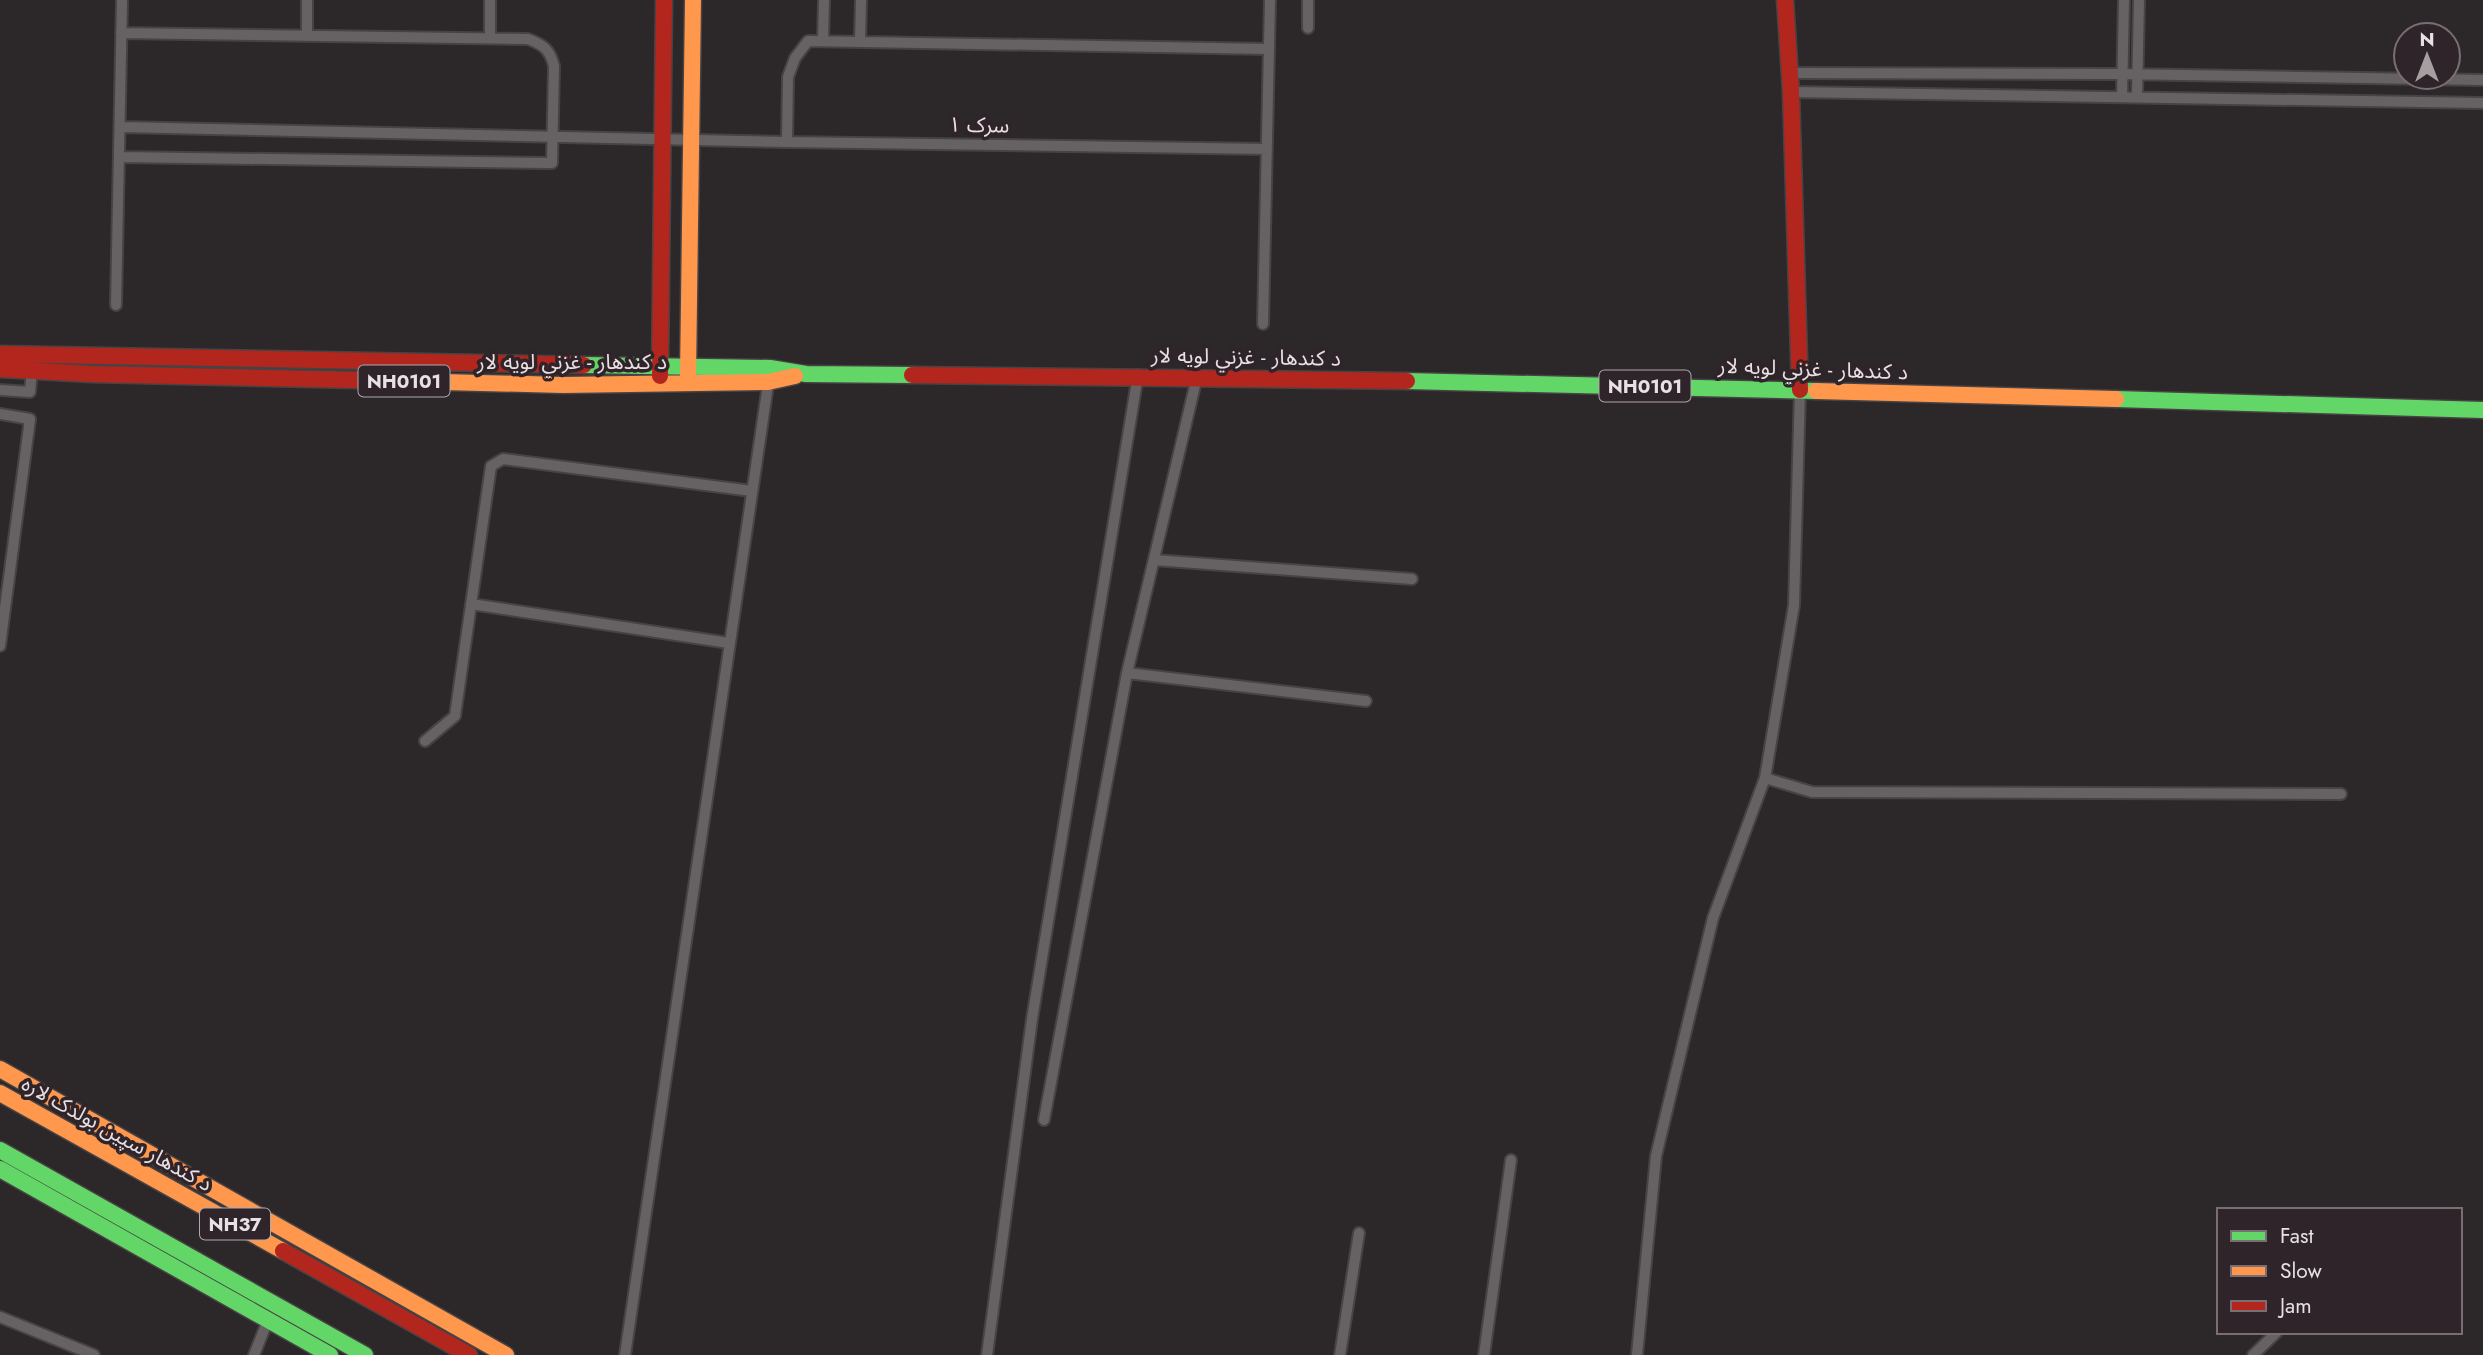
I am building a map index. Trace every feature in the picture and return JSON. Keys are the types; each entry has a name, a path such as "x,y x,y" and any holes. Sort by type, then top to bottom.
{"main road":[{"path":"660,383 664,0"},
{"path":"688,375 693,0"},
{"path":"1785,0 1791,92 1800,390"},
{"name":"د کندهار - غزني لويه لار","path":"0,354 92,374 563,385 660,383 688,375 1138,375 1800,390 2483,410"},
{"name":"د کندهار - غزني لويه لار","path":"0,369 33,363 660,366 688,375"},
{"path":"0,1069 506,1355"},
{"name":"د کندهار سپین بولدک لاره","path":"0,1093 469,1355"},
{"name":"NH37","path":"0,1150 365,1355"},
{"path":"0,1169 330,1355"}],"street":[{"path":"117,305 122,0"},
{"path":"307,0 307,35"},
{"path":"490,0 490,37"},
{"path":"823,41 824,0"},
{"path":"860,42 861,0"},
{"path":"1263,324 1270,0"},
{"path":"1308,0 1308,28"},
{"path":"2122,97 2124,0"},
{"path":"2137,97 2139,0"},
{"path":"120,157 552,163 554,66 550,51 540,43 528,39 121,33"},
{"path":"787,142 788,77 795,58 808,41 1269,49"},
{"path":"1790,73 2138,74 2483,80"},
{"path":"1791,92 2483,103"},
{"name":"سرک ۱","path":"121,127 787,142 1267,149"},
{"path":"0,390 30,392 33,363"},
{"path":"625,1355 769,375"},
{"path":"987,1355 1032,1019 1138,375"},
{"path":"1044,1120 1127,673 1197,377"},
{"path":"1637,1355 1656,1156 1713,918 1765,778 1794,605 1800,390"},
{"path":"0,414 30,419 0,646"},
{"path":"425,741 455,716 491,466 503,459 752,491"},
{"path":"1154,559 1412,579"},
{"path":"471,604 729,643"},
{"path":"1127,673 1366,701"},
{"path":"1765,778 1812,792 2341,794"},
{"path":"1484,1355 1511,1160"},
{"path":"1340,1355 1359,1233"},
{"path":"0,1317 94,1355"},
{"path":"254,1355 268,1320"},
{"path":"2253,1355 2275,1334"}],"traffic: fast":[{"path":"584,365 770,368 806,374 912,375"},
{"path":"1407,381 1816,391"},
{"path":"2116,399 2483,410"},
{"path":"0,1150 365,1355"},
{"path":"0,1169 330,1355"}],"traffic: slow":[{"path":"688,377 693,0"},
{"path":"404,381 563,385 768,382 795,376"},
{"path":"1816,391 2116,399"},
{"path":"0,1069 506,1355"},
{"path":"0,1093 283,1251"}],"traffic: jam":[{"path":"660,376 664,0"},
{"path":"1785,0 1791,92 1800,390"},
{"path":"0,354 584,365"},
{"path":"0,369 91,374 404,381"},
{"path":"912,375 1407,381"},
{"path":"283,1251 469,1355"}]}
